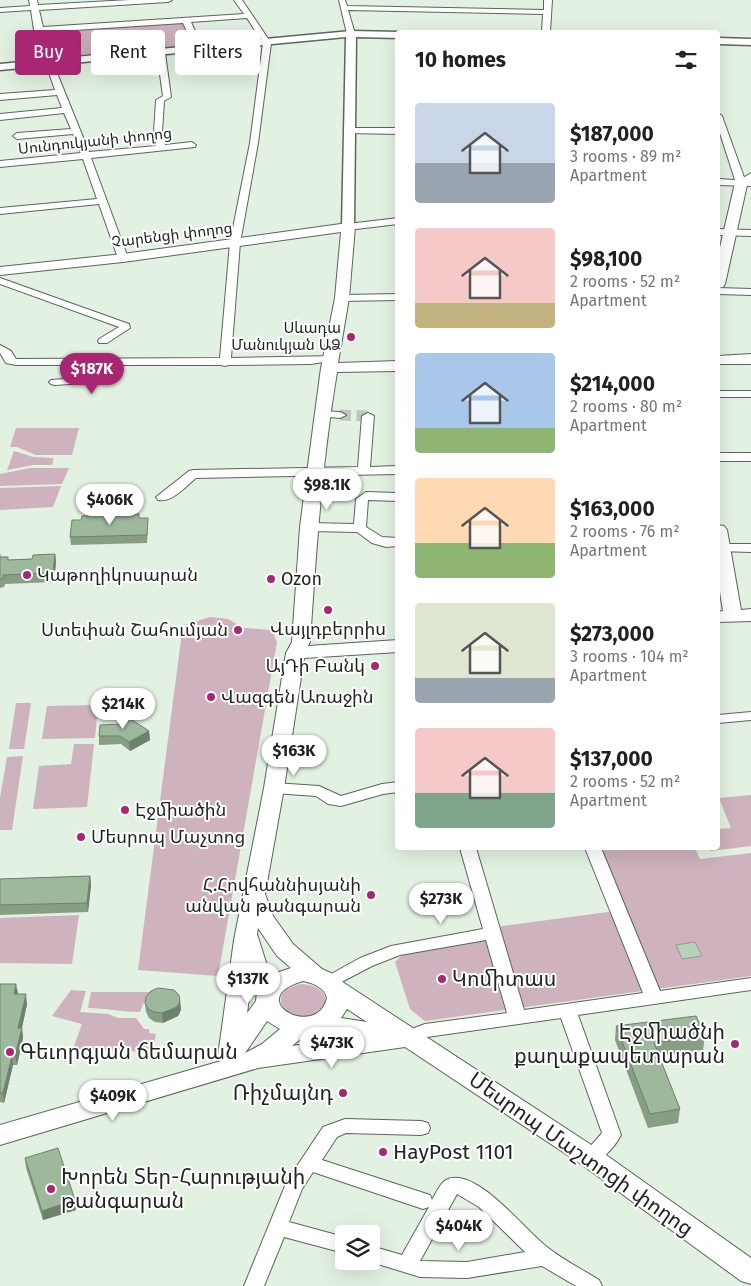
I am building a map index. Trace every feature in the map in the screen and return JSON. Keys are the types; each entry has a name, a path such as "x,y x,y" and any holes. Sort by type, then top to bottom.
{"main road":[{"path":"720,264 723,233 748,181"},
{"name":"Չարենցի փողոց","path":"0,271 123,258 348,228"},
{"path":"231,1063 246,934 274,788 295,653 301,642 309,527 315,473 322,414 342,298 348,228"},
{"path":"720,351 751,351"},
{"path":"330,363 395,357"},
{"path":"720,360 751,359"},
{"path":"330,363 395,366"},
{"path":"720,548 725,617 751,615"},
{"path":"295,653 395,646"},
{"name":"Մեսրոպ Մաշտոցի փողոց","path":"254,895 263,918 285,950 326,982 590,1157 751,1273"},
{"path":"246,934 260,979 268,996 270,1012 288,1024 308,1025"},
{"path":"0,1135 231,1063 271,1050 308,1025 333,1012 337,1005 338,996 326,982 303,973 283,978 268,996 231,1063"},
{"name":"Մեսրոպ Մաշտոցի փողոց","path":"308,1025 410,1037"},
{"path":"231,1063 410,1037"}],"street":[{"path":"0,10 34,4 168,0"},
{"path":"225,362 235,243 254,143 267,43 238,0"},
{"path":"546,30 548,0"},
{"path":"34,4 38,30 249,16"},
{"path":"395,221 348,228 351,34 343,4 547,12"},
{"path":"186,20 190,30"},
{"path":"260,44 351,34 395,35"},
{"path":"720,41 751,42"},
{"path":"0,67 15,65"},
{"path":"54,75 86,155 123,258"},
{"path":"162,148 158,132 160,100 167,97 164,75"},
{"path":"0,97 61,92"},
{"path":"0,117 68,110"},
{"path":"720,120 748,181 720,182"},
{"path":"17,136 76,131"},
{"path":"351,131 395,131"},
{"name":"Սունդուկյանի փողոց","path":"0,164 192,145"},
{"path":"0,211 103,201"},
{"path":"723,233 751,234"},
{"path":"0,281 125,326 125,328 103,341"},
{"path":"720,291 751,292"},
{"path":"342,298 395,297"},
{"path":"0,348 4,349 10,361 16,362 311,361 330,363"},
{"path":"118,363 120,350"},
{"path":"55,382 95,380 103,363"},
{"path":"720,394 751,394"},
{"path":"322,414 340,415"},
{"path":"364,472 368,416"},
{"path":"720,458 751,458"},
{"path":"162,497 174,491 193,474 395,470"},
{"path":"360,528 362,499 366,496 395,497"},
{"path":"309,527 360,528 377,540 386,543 395,542"},
{"path":"720,548 751,548"},
{"path":"720,719 751,716"},
{"path":"274,788 319,791 333,800 341,801 382,789 395,787"},
{"path":"469,850 517,1017"},
{"path":"594,850 654,998"},
{"path":"326,982 366,962 397,950 492,933"},
{"path":"410,1037 425,1031 751,984"},
{"path":"567,1010 612,1135 590,1157"},
{"path":"254,1286 294,1186 330,1132 345,1126 421,1128"},
{"path":"310,1163 424,1201"},
{"path":"407,1265 447,1191 453,1185 461,1186 490,1206 536,1251 592,1286"},
{"path":"278,1227 335,1243"},
{"path":"380,1257 420,1270 467,1270 545,1257"}],"shaded area":[{"path":"181,21 185,30 175,30 175,47 165,48 165,30 91,30 91,54 81,55 81,30 58,30"},
{"path":"16,428 79,428 72,455 36,455 17,447 10,447"},
{"path":"14,451 33,457 54,458 52,465 33,465 7,470"},
{"path":"31,468 69,468 62,484 0,486 0,474"},
{"path":"61,486 53,507 0,510 0,488"},
{"path":"210,617 228,619 244,628 272,630 277,642 218,976 138,970 182,632 197,621"},
{"path":"16,703 31,703 24,749 9,749"},
{"path":"98,705 95,738 42,739 47,706"},
{"path":"74,744 94,744 87,807 33,809 39,766 71,764"},
{"path":"23,756 12,830 0,830 0,798 7,757"},
{"path":"751,795 751,846 720,850 720,829 731,828 720,798"},
{"path":"599,850 696,850 700,859 751,853 751,976 425,1021 410,1009 395,962 405,952 495,927 623,910"},
{"path":"79,915 72,964 0,963 0,918"},
{"path":"695,942 702,956 682,959 676,945"},
{"path":"301,984 317,988 325,997 326,1001 320,1012 311,1018 293,1015 285,1010 281,1003 282,996 288,989"},
{"path":"71,990 86,991 80,1012 108,1014 118,1018 136,1018 144,1029 149,1029 149,1033 156,1034 152,1052 73,1049 82,1024 52,1016"},
{"path":"91,992 155,992 143,1004 140,1012 88,1008"}],"building":[{"path":"139,514 139,518 148,518 147,535 70,537 72,520 81,520 82,516"},
{"path":"55,554 53,573 3,575 3,579 0,579 0,557 8,557 8,560 32,559 33,555"},
{"path":"131,719 149,731 129,742 120,736 99,736 100,725 121,724"},
{"path":"90,876 87,903 0,905 0,879"},
{"name":"Գեւորգյան ճեմարան","path":"0,984 16,984 14,994 26,994 18,1028 22,1028 15,1056 12,1056 3,1093 0,1093"},
{"path":"158,988 174,990 179,995 180,1001 177,1007 162,1013 148,1009 145,1003 146,997 151,991"},
{"path":"696,1016 705,1036 654,1043 680,1109 650,1114 616,1026"},
{"name":"Խորեն Տեր-Հարությանի թանգարան","path":"58,1148 75,1200 42,1211 25,1158"}],"tunnel":[{"path":"340,415 368,416"}],"place":[{"name":"Սևադա Մանուկյան ԱՁ","path":"351,337"},
{"name":"Կաթողիկոսարան","path":"27,575"},
{"name":"Ozon","path":"271,579"},
{"name":"Վայլդբերրիս","path":"328,610"},
{"name":"Ստեփան Շահումյան","path":"238,630"},
{"name":"ԱյԴի Բանկ","path":"375,666"},
{"name":"Վազգեն Առաջին","path":"211,697"},
{"name":"Էջմիածին","path":"125,810"},
{"name":"Մեսրոպ Մաչտոց","path":"81,837"},
{"name":"Հ.Հովհաննիսյանի անվան թանգարան","path":"371,895"},
{"name":"Կոմիտաս","path":"442,979"},
{"name":"Էջմիածնի քաղաքապետարան","path":"735,1044"},
{"name":"Գեւորգյան ճեմարան","path":"10,1052"},
{"name":"Ռիչմայնդ","path":"343,1093"},
{"name":"HayPost 1101","path":"383,1152"},
{"name":"Խորեն Տեր-Հարությանի թանգարան","path":"51,1189"}]}
